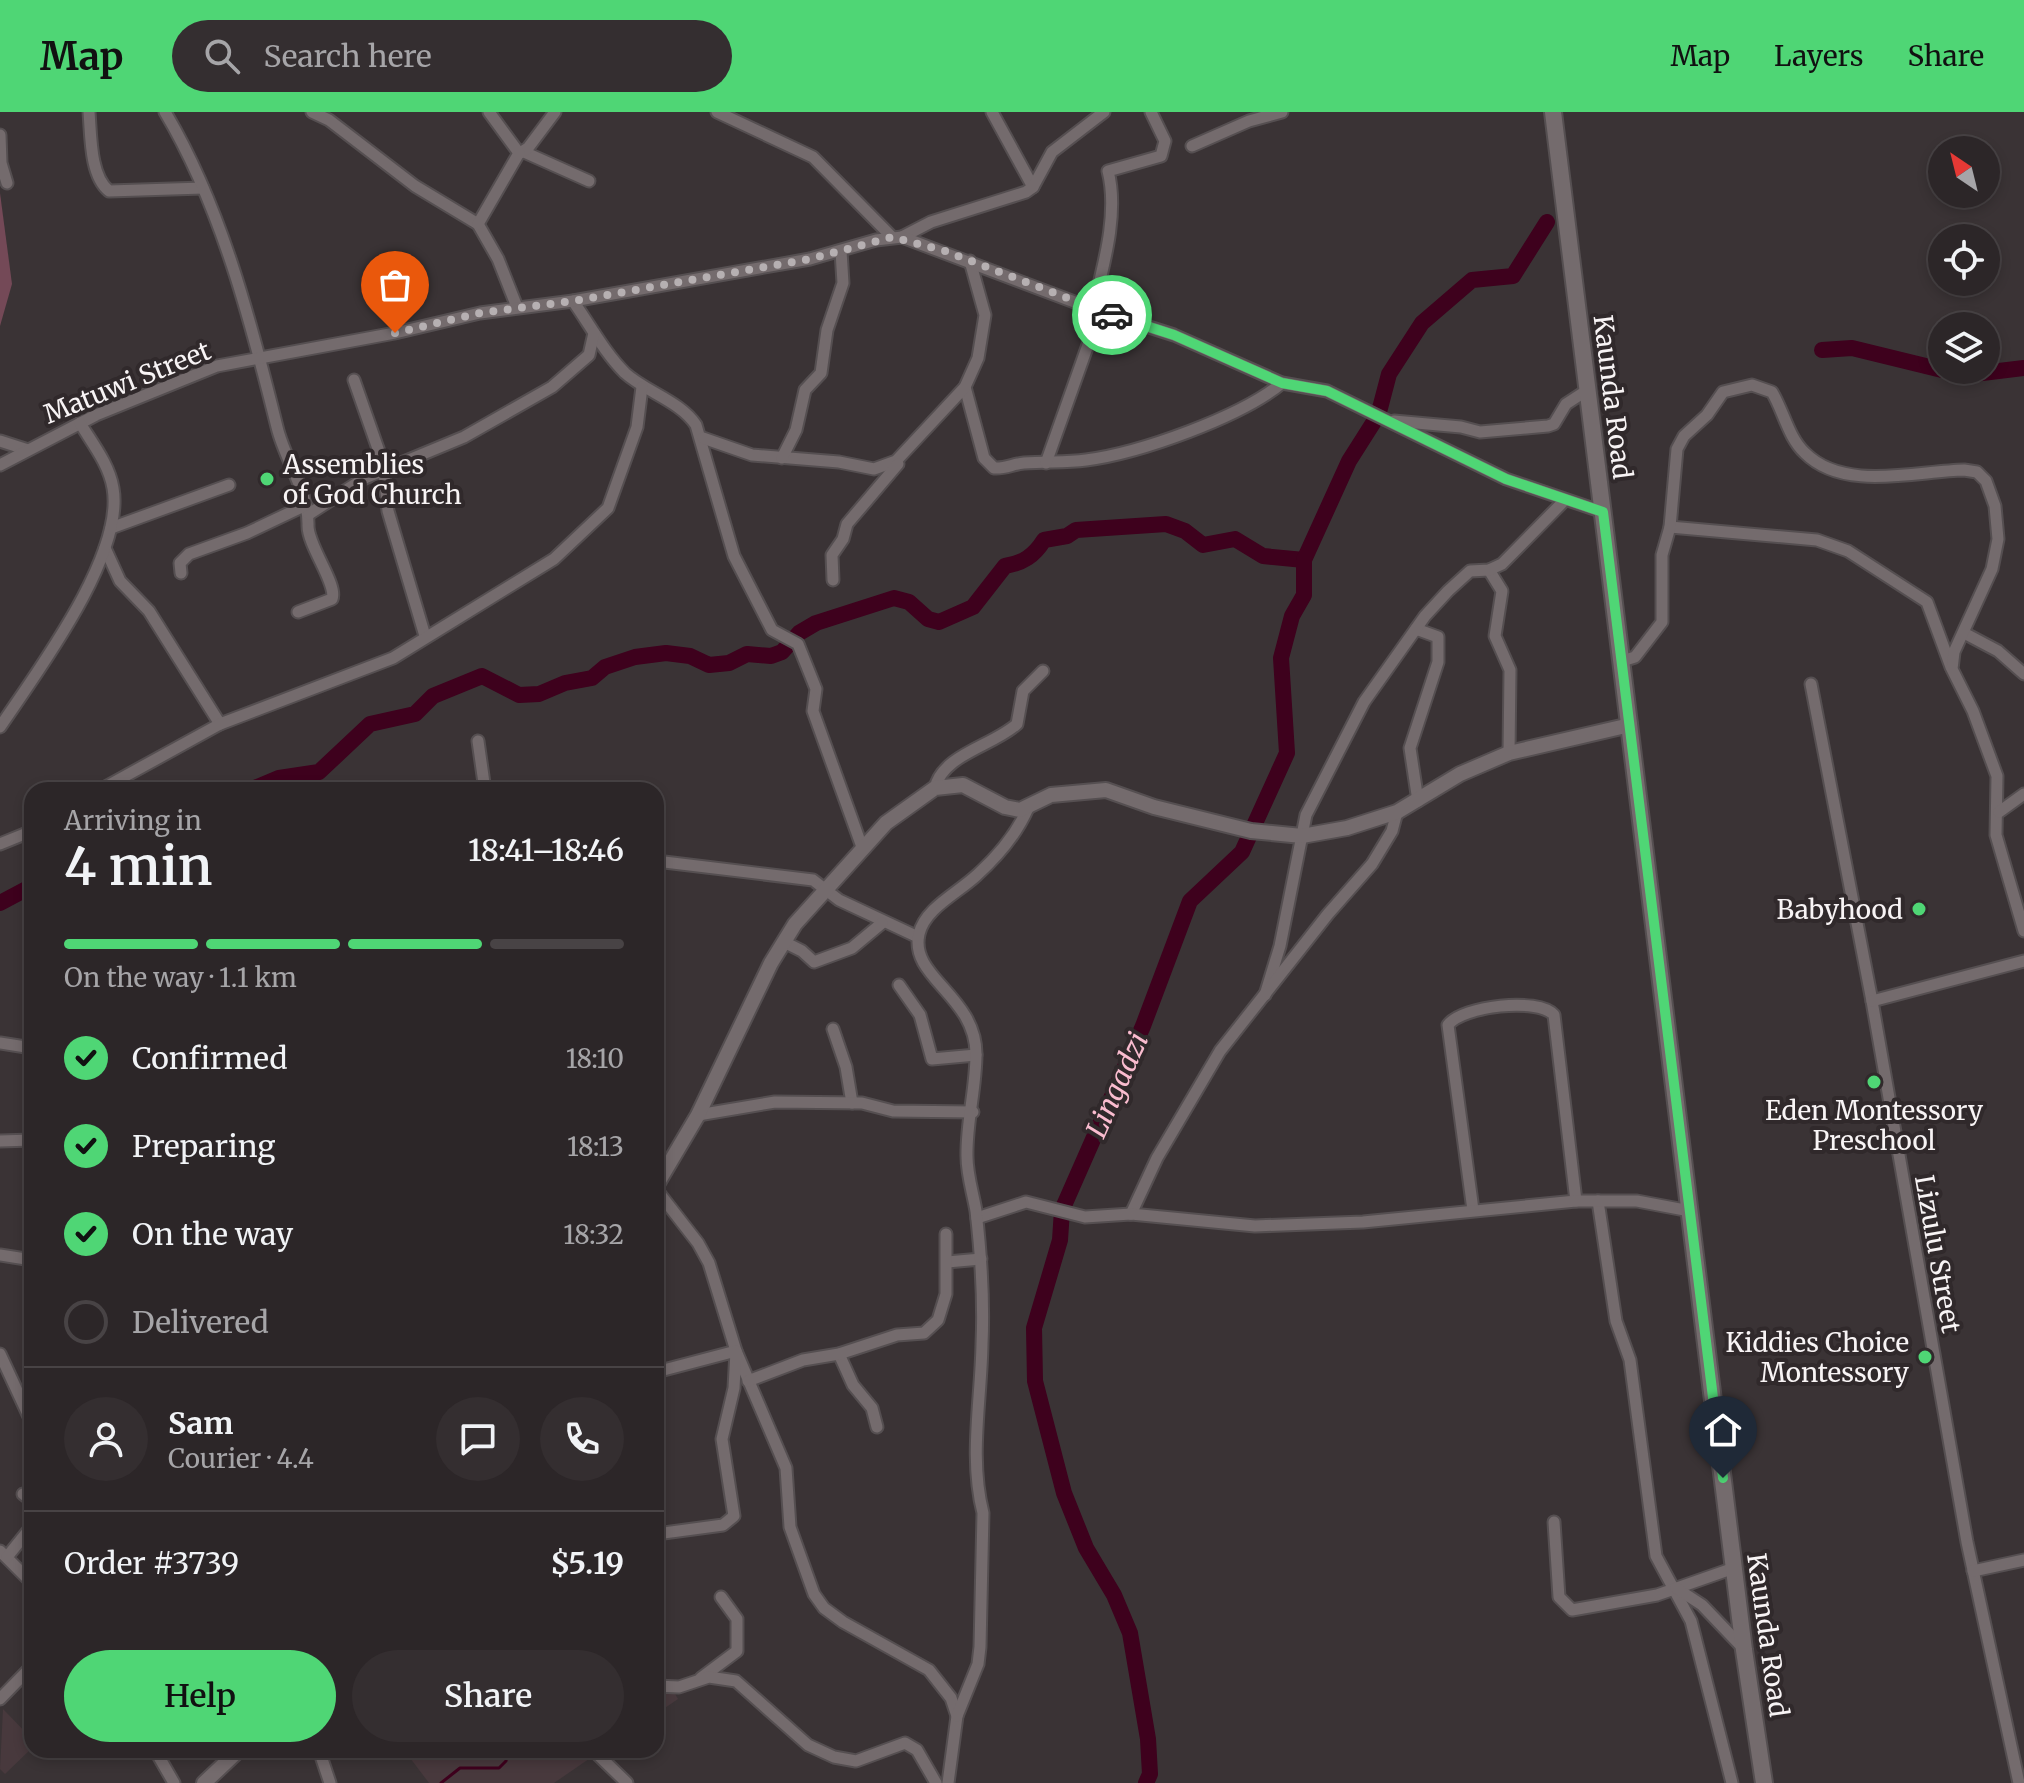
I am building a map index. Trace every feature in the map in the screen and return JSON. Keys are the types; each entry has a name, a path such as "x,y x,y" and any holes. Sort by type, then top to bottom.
{"main road":[{"name":"Kaunda Road","path":"1553,112 1744,1650 1764,1783"}],"street":[{"path":"89,112 95,168 100,184 109,191 203,188"},
{"path":"165,112 203,188 261,358 277,428 307,509 310,539 334,597 298,612"},
{"path":"312,112 329,120 415,186 478,224 498,259 517,307"},
{"path":"489,112 522,152 589,181"},
{"path":"478,224 522,152 555,112"},
{"path":"717,112 813,157 897,237 970,261 1096,310 1174,335 1282,383 1327,391 1467,461 1564,501 1603,512"},
{"path":"992,112 1033,187"},
{"path":"1033,187 1052,152 1104,112"},
{"path":"1046,463 1096,310 1113,190 1108,171 1161,156 1165,141 1151,112"},
{"path":"1192,146 1249,121 1282,112"},
{"path":"0,135 1,163 7,183"},
{"name":"Matuwi Street","path":"0,465 80,423 217,366 517,307 573,301 841,251 897,237 931,222 1016,198 1033,187"},
{"path":"782,458 796,430 805,390 821,373 827,330 843,283 841,251"},
{"path":"833,580 832,555 843,539 847,524 965,387 978,358 985,325 970,261"},
{"path":"573,301 624,371 642,387 687,413 703,438 734,556 767,621 781,636 798,644 816,689 813,711 862,847"},
{"path":"181,573 180,563 189,554 307,509 365,478 464,437 552,387 589,355 594,333"},
{"path":"354,380 371,420 384,471 388,511 425,636"},
{"path":"965,387 988,464 1000,468 1024,463 1090,460 1131,450 1222,418 1267,395 1282,383"},
{"path":"1622,661 1635,657 1662,622 1662,555 1670,527 1677,449 1684,436 1707,415 1723,392 1735,387 1763,386 1772,392 1798,445 1825,466 1850,474 1964,470 1977,472 1986,481 1997,514 1997,554 1954,652 1952,669"},
{"path":"115,782 220,724 372,669 531,575 573,543 608,508 637,427 642,387"},
{"path":"1390,421 1450,425 1480,432 1548,426 1554,424 1566,404 1589,389"},
{"path":"0,727 49,655 89,584 111,528 114,506 110,476 80,423"},
{"path":"703,438 728,444 746,454 874,469 896,461 908,451"},
{"path":"0,441 28,450"},
{"path":"111,528 229,485"},
{"path":"1265,995 1280,946 1306,815 1364,702 1416,629 1464,576 1502,564 1533,536 1564,501"},
{"path":"1670,527 1817,540 1848,551 1927,602 1997,776 1999,812 1996,835 2024,931"},
{"path":"105,547 120,581 149,611 220,724"},
{"path":"1489,570 1502,591 1495,636 1510,670 1509,753"},
{"path":"1416,629 1438,637 1438,662 1410,748 1418,801"},
{"path":"1964,633 1998,651 2024,674"},
{"path":"935,788 942,771 949,764 997,740 1017,724 1023,691 1043,671"},
{"name":"Lizulu Street","path":"1811,684 1872,1001 1973,1571 2019,1783"},
{"path":"664,1170 698,1115 784,942 826,887 844,872 862,847 903,809 935,788 963,785 1005,807 1028,808 1060,793 1106,790 1154,807 1251,831 1302,836 1347,828 1397,812 1460,774 1509,753 1630,725"},
{"path":"478,741 484,782"},
{"path":"1999,812 2024,794"},
{"path":"948,1783 957,1716 970,1687 980,1647 983,1513 978,1498 975,1426 982,1346 981,1259 966,1154 973,1112 976,1055 971,1023 960,1005 926,969 918,937 928,914 984,868 1021,824 1028,808"},
{"path":"1131,1214 1157,1158 1202,1079 1328,914 1372,864 1392,831 1397,812"},
{"path":"0,844 24,834"},
{"path":"664,862 813,880 839,900 882,923 918,937"},
{"path":"784,942 802,951 810,962 819,961 852,948 882,923"},
{"path":"1872,1001 2024,961"},
{"path":"899,985 920,1015 932,1059 976,1055"},
{"path":"1473,1210 1448,1025 1460,1014 1532,1004 1554,1015 1576,1201"},
{"path":"833,1029 846,1067 852,1103"},
{"path":"0,1043 24,1047"},
{"path":"698,1115 775,1102 852,1103 893,1111 973,1112"},
{"path":"0,1141 24,1140"},
{"path":"664,1189 709,1263 736,1351 786,1468 790,1527 819,1602 843,1622 936,1675 951,1698 957,1716"},
{"path":"977,1218 1026,1202 1085,1217 1131,1214 1255,1226 1363,1222 1576,1201 1645,1202 1690,1211"},
{"path":"1598,1201 1616,1321 1630,1360 1656,1556 1675,1587 1694,1630 1732,1783"},
{"path":"748,1381 803,1360 839,1354 897,1335 919,1335 936,1323 946,1294 946,1234"},
{"path":"0,1255 24,1259"},
{"path":"947,1262 981,1259"},
{"path":"664,1370 736,1351"},
{"path":"664,1533 723,1525 734,1516 722,1439 734,1388 736,1351"},
{"path":"839,1354 853,1385 872,1408 877,1427"},
{"path":"0,1356 24,1406"},
{"path":"1554,1522 1559,1597 1566,1608 1591,1609 1657,1595 1734,1568"},
{"path":"24,1534 4,1554 24,1575"},
{"path":"1973,1571 2024,1560"},
{"path":"1675,1587 1702,1605 1744,1650"},
{"path":"664,1686 679,1687 701,1678 737,1651 737,1619 721,1597"},
{"path":"0,1699 24,1674"},
{"path":"0,1676 12,1686"},
{"path":"701,1678 736,1681 808,1745 834,1757 856,1761 905,1743 917,1750 936,1783"},
{"path":"160,1758 174,1783"},
{"path":"204,1783 231,1758"},
{"path":"322,1758 330,1783"},
{"path":"601,1758 627,1783"}],"shaded area":[{"path":"0,193 12,284 0,326"},
{"path":"664,1675 678,1699 664,1709"},
{"path":"3,1709 24,1731 24,1756 5,1774 0,1769"},
{"path":"410,1758 590,1758 554,1783 429,1783"}],"waterway":[{"path":"1379,412 1389,374 1422,323 1472,280 1513,276 1547,222"},
{"path":"1822,350 1852,348 1928,367"},
{"path":"2000,371 2024,368"},
{"name":"Lingadzi","path":"1146,1783 1150,1774 1148,1739 1130,1633 1114,1595 1086,1548 1064,1493 1035,1381 1034,1328 1060,1240 1062,1210 1143,1026 1190,901 1242,852 1287,753 1281,658 1292,616 1304,595 1304,560 1349,461 1375,420"},
{"path":"269,782 319,772 370,724 415,714 433,696 482,676 519,695 539,694 565,683 592,678 605,667 635,657 666,653 690,656 709,665 729,663 747,654 771,656 782,652 799,633 816,623 894,598 909,602 928,619 939,622 973,607 1005,566 1028,558 1044,540 1067,536 1076,530 1166,524 1185,531 1203,545 1235,539 1263,556 1304,560"},
{"path":"0,903 24,890"},
{"path":"441,1783 460,1768 499,1768 507,1758"}],"way so far":[{"path":"395,333 480,313 573,301 810,259 892,237 902,237 945,251 1112,315"}],"place":[{"name":"Assemblies of God Church","path":"267,479"},
{"name":"Babyhood","path":"1919,909"},
{"name":"Eden Montessory Preschool","path":"1874,1082"},
{"name":"Kiddies Choice Montessory","path":"1925,1357"}],"route":[{"path":"1112,315 1174,335 1282,383 1327,391 1506,479 1603,512 1723,1478"}]}
